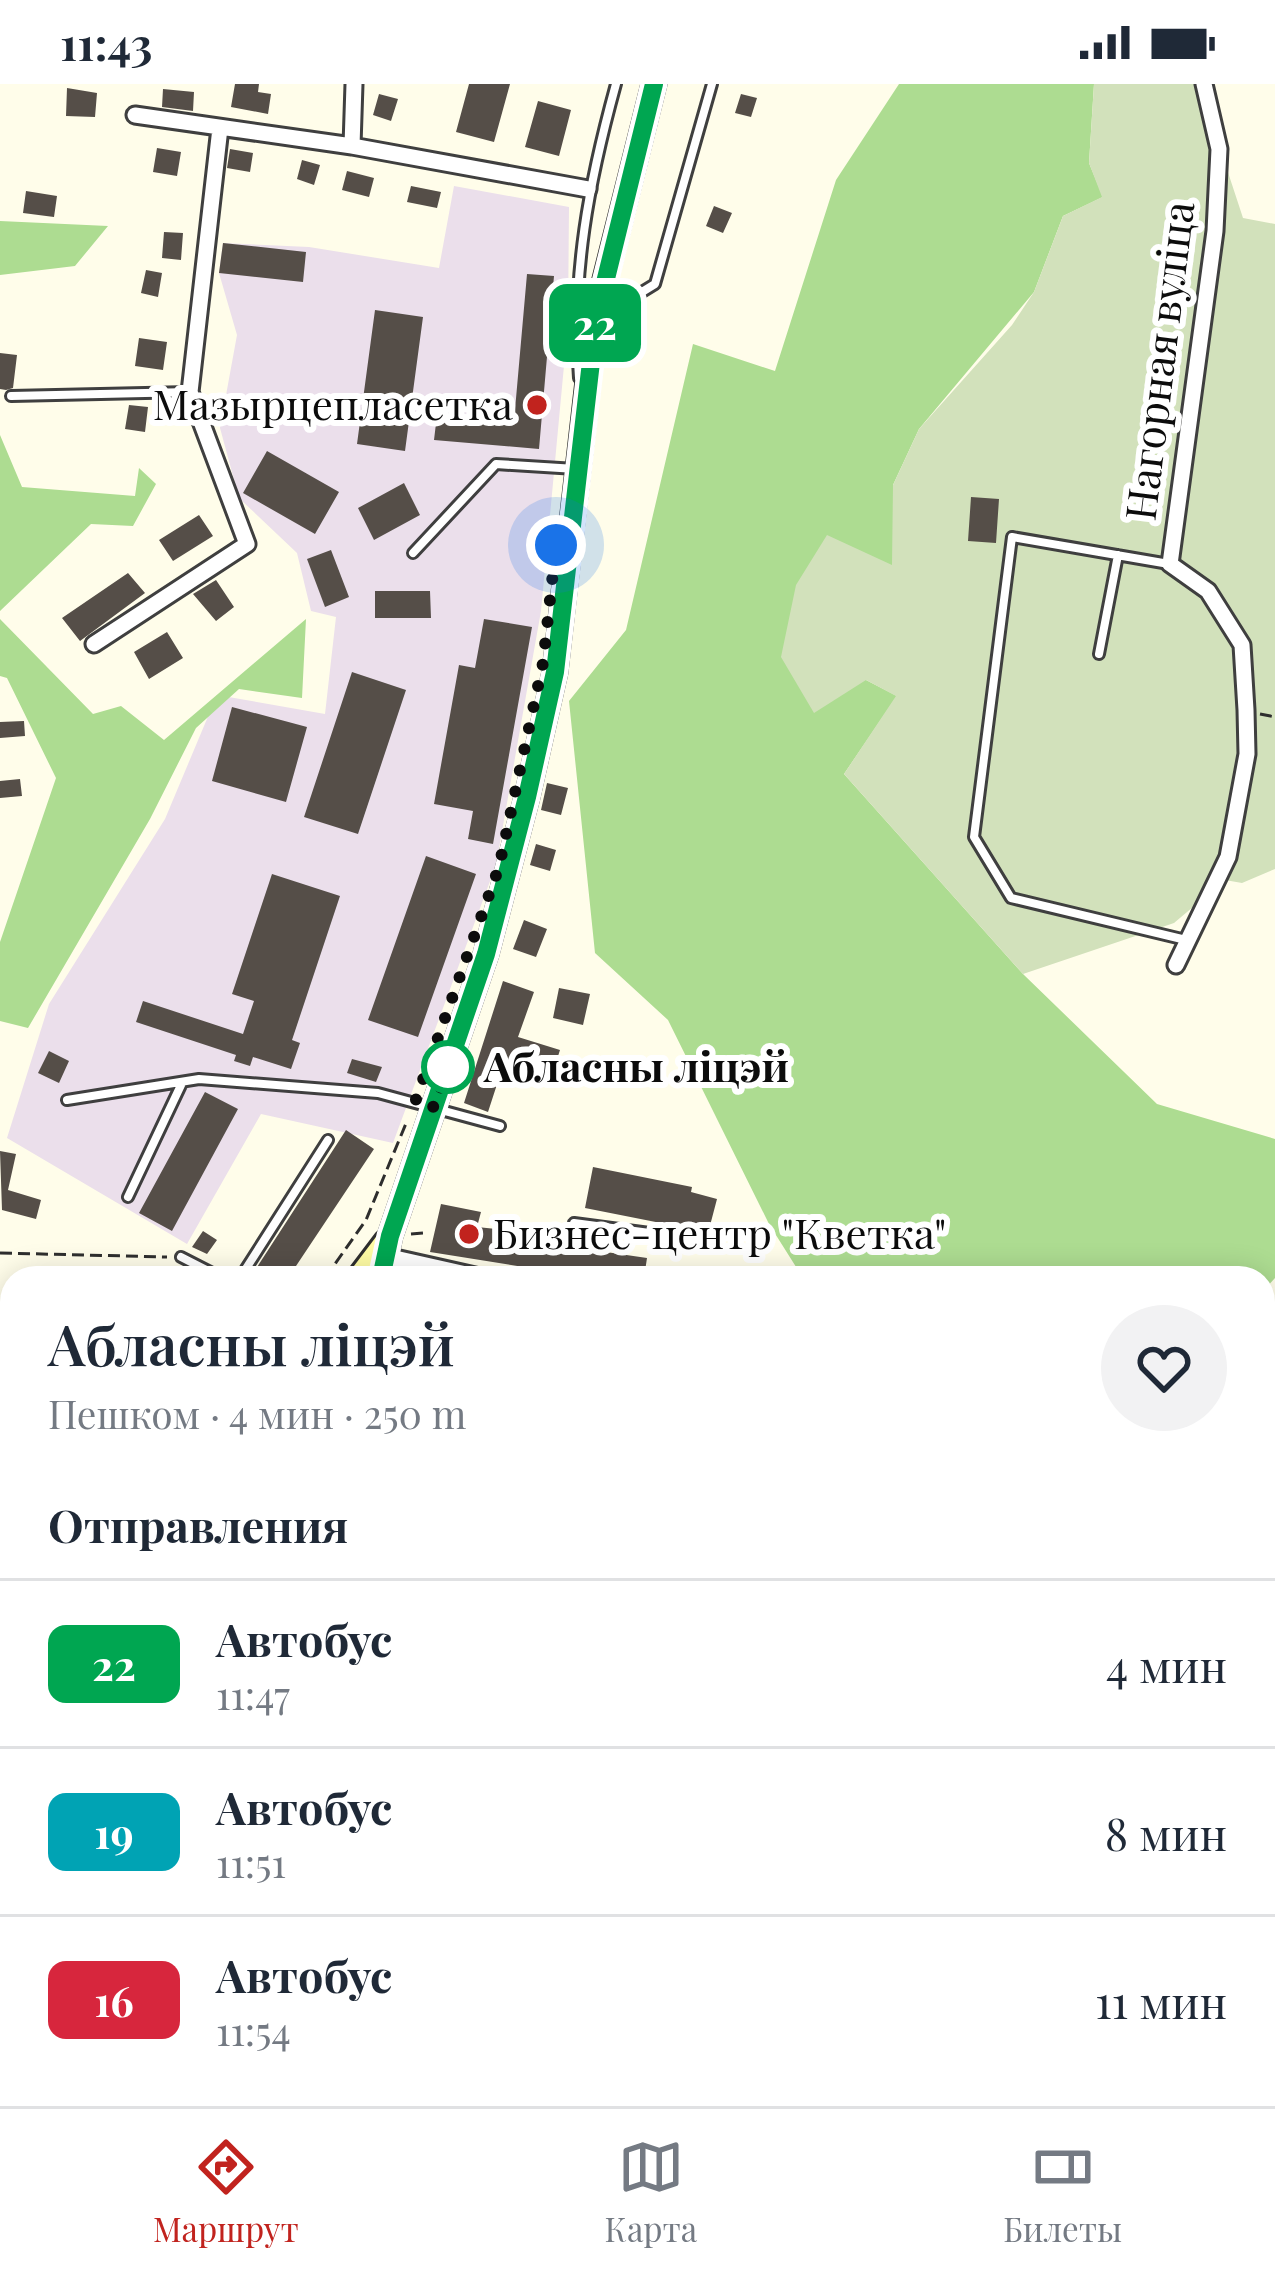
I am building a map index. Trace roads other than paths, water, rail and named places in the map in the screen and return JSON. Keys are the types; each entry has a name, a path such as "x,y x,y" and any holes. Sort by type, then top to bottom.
{"main road":[{"path":"386,1257 424,1104 486,954 532,776 555,672 596,319 654,84"}],"street":[{"path":"352,146 354,84"},
{"name":"Нагорная вуліца","path":"1176,965 1228,856 1247,754 1242,645 1208,591 1170,564 1215,230 1220,149 1204,84"},
{"path":"135,115 352,146 588,189"},
{"path":"94,644 247,544 190,392 220,128"},
{"path":"386,1257 426,1266"}],"lane":[{"path":"583,419 575,324 588,189 616,84"},
{"path":"596,319 655,284 712,84"},
{"path":"11,395 190,392"},
{"path":"413,553 496,464 578,470"},
{"path":"1170,564 1012,537 974,837 1011,898 1186,940"},
{"path":"1100,654 1118,555"},
{"path":"128,1197 183,1082"},
{"path":"67,1100 183,1082 378,1093 500,1126"},
{"path":"248,1266 328,1140"},
{"path":"574,1222 695,1240"},
{"path":"181,1257 199,1266"}],"place":[{"name":"Мазырцепласетка","path":"537,405"},
{"name":"Абласны ліцэй","path":"448,1067"},
{"name":"Бизнес-центр \"Кветка\"","path":"469,1234"}]}
